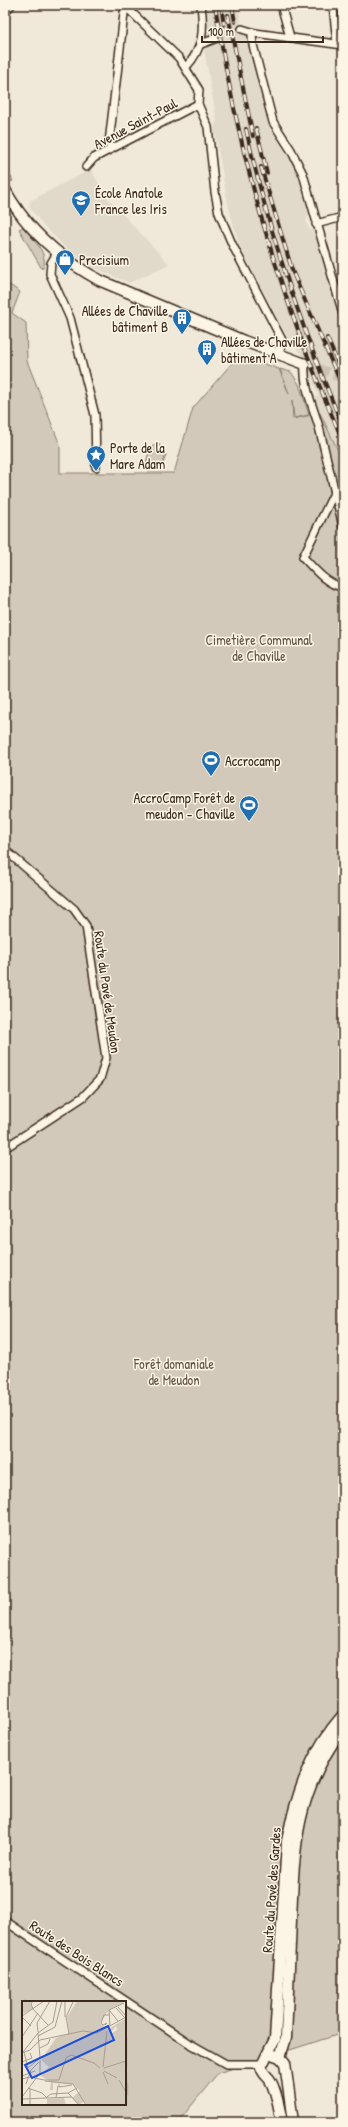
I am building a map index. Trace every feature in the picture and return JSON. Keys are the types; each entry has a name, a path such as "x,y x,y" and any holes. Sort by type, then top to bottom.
{"main road":[{"path":"5,190 23,216 57,253 83,271 101,281 305,364"},
{"name":"Route du Pavé des Gardes","path":"261,2064 268,2056 275,2039 284,1877 292,1814 300,1787 316,1752 343,1715"},
{"name":"Route du Pavé des Gardes","path":"280,2057 286,2038 294,1856 298,1825 312,1779 332,1743 343,1728"},
{"path":"268,2056 273,2054 280,2057 285,2063 284,2072 293,2122"},
{"path":"261,2064 263,2073 269,2078 276,2094 282,2122"},
{"path":"269,2078 278,2078 284,2072"}],"street":[{"path":"5,10 10,5"},
{"path":"124,5 172,51 186,67 199,90 198,104 208,127 215,192 219,213 232,244 282,340 279,354"},
{"path":"111,148 109,143 124,5"},
{"path":"186,67 201,44 203,30 201,5"},
{"path":"281,5 290,37"},
{"path":"242,29 255,33 340,44 333,5"},
{"path":"255,33 252,36 253,45 273,122 291,150 303,174 316,224 335,280 343,314"},
{"path":"201,44 217,38"},
{"name":"Avenue Saint-Paul","path":"86,167 94,158 111,148 198,104"},
{"path":"316,224 343,217"},
{"path":"57,253 51,263 50,274 70,318 95,415 96,467"},
{"path":"305,364 306,384 335,490 343,526"},
{"path":"335,490 303,557 320,575 337,586 343,587"},
{"name":"Route du Pavé de Meudon","path":"5,850 74,909 86,926 106,1058 100,1079 83,1097 5,1148"},
{"name":"Route des Bois Blancs","path":"5,1921 126,2001"},
{"name":"Route des Bois Blancs","path":"126,2001 189,2043 226,2064 261,2064"}],"shaded area":[{"path":"204,5 239,5 242,32 247,35 269,126 293,164 304,191 309,215 306,221 309,229 314,231 340,314 343,337 343,461 314,400 318,395 303,356 290,342 239,245 228,204 214,127 217,121 204,50 206,28"},
{"name":"École Anatole France les Iris","path":"91,169 104,194 169,264 129,283 95,268 67,249 44,226 29,207 30,201"}],"green space":[{"path":"5,165 13,181 8,182 5,178"},
{"path":"23,227 39,246 42,252 44,264 42,269 19,229"},
{"name":"Forêt domaniale de Meudon","path":"5,282 20,292 12,313 26,323 27,361 60,445 60,473 174,473 193,408 239,355 279,369 289,394 280,369 291,372 299,384 309,415 294,418 292,400 293,419 320,413 343,461 343,710 339,712 343,724 343,2033 218,2073 178,2122 5,2122"},
{"path":"158,443 166,455 161,469 148,469 146,463 150,448"},
{"path":"267,2117 267,2122 240,2122"}],"tunnel":[{"path":"305,364 343,378"}],"railway":[{"path":"215,5 236,117 264,228 300,336 343,441"},
{"path":"221,5 224,25"},
{"path":"232,5 235,22"},
{"path":"228,15 253,136"},
{"path":"256,128 267,173"},
{"path":"246,129 265,205 287,280 328,391 343,427"},
{"path":"261,167 293,273 343,388"},
{"path":"327,338 343,375"}],"place":[{"name":"École Anatole France les Iris","path":"81,217"},
{"name":"Precisium","path":"65,276"},
{"name":"Allées de Chaville bâtiment B","path":"182,335"},
{"name":"Allées de Chaville bâtiment A","path":"207,366"},
{"name":"Porte de la Mare Adam","path":"96,472"},
{"name":"Accrocamp","path":"211,777"},
{"name":"AccroCamp Forêt de meudon - Chaville","path":"249,822"}],"park label":[{"name":"Cimetière Communal de Chaville","path":"259,648"}]}
